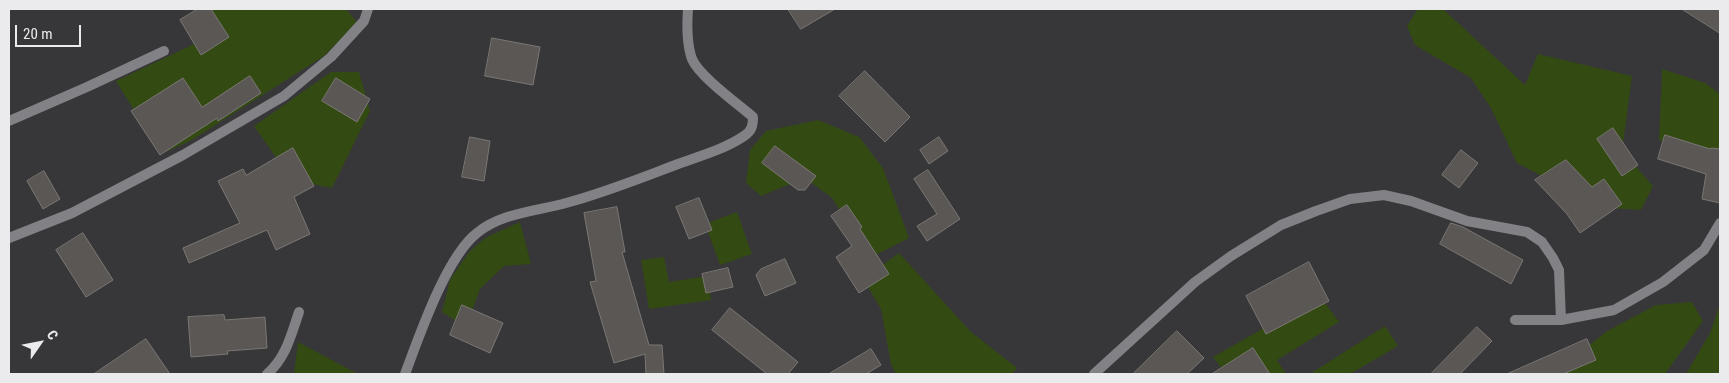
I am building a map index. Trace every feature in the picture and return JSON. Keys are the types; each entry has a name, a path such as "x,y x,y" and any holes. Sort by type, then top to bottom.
{"lane":[{"path":"9,238 80,208 183,155 284,96 331,57 364,21 368,9"},
{"path":"405,374 445,278 460,249 477,233 498,220 610,190 682,163 746,135 750,130 753,126 753,117 710,81 692,59 687,28 688,9"},
{"path":"9,121 87,88 164,51"},
{"path":"1094,374 1195,282 1231,256 1281,225 1316,210 1350,199 1384,195 1411,201 1467,221 1526,232 1542,242 1559,270 1561,320"},
{"path":"1515,320 1561,320 1614,310 1663,282 1704,250 1720,223"},
{"path":"267,374 277,365 285,352 299,312"}],"green space":[{"path":"196,9 346,9 357,22 324,56 192,140 161,154 116,81 211,36"},
{"path":"1418,9 1443,9 1525,85 1538,54 1632,76 1622,151 1653,186 1641,210 1594,207 1567,189 1517,163 1491,108 1471,78 1415,45 1407,26"},
{"path":"1662,69 1705,83 1720,94 1720,158 1659,140"},
{"path":"331,72 359,72 370,111 332,188 292,180 254,126"},
{"path":"818,120 859,137 883,168 909,238 870,258 832,198 805,178 761,196 746,183 750,150 766,131"},
{"path":"737,212 752,254 720,265 705,224"},
{"path":"520,222 531,264 504,266 480,289 466,327 442,312 450,280 469,252 485,238"},
{"path":"899,253 971,332 1017,368 1012,374 896,374 891,364 881,309 863,279"},
{"path":"664,257 669,282 708,276 711,300 649,309 641,260"},
{"path":"1320,296 1339,322 1277,360 1286,374 1226,374 1213,357"},
{"path":"1692,302 1703,321 1665,374 1553,374 1607,331 1656,305"},
{"path":"1720,304 1720,374 1686,374 1710,333"},
{"path":"1385,326 1398,346 1350,374 1310,374"},
{"path":"298,342 358,374 294,374"}],"building":[{"path":"198,9 211,9 229,37 201,55 180,20"},
{"path":"788,9 835,9 801,29"},
{"path":"1682,9 1720,9 1720,33"},
{"path":"492,38 540,47 533,85 485,76"},
{"path":"865,71 910,117 885,142 839,96"},
{"path":"250,76 261,93 218,121 217,118 160,155 131,111 183,78 202,107"},
{"path":"336,78 370,99 357,122 322,101"},
{"path":"1613,128 1638,165 1622,176 1597,139"},
{"path":"1665,135 1710,149 1720,149 1720,203 1702,199 1706,174 1658,159"},
{"path":"470,137 490,141 484,181 462,177"},
{"path":"939,137 948,151 929,164 920,150"},
{"path":"775,146 816,176 805,190 798,190 762,163"},
{"path":"293,148 314,186 294,197 310,234 276,250 267,230 189,263 183,248 240,223 218,181 243,169 246,175"},
{"path":"1461,150 1478,163 1459,188 1442,175"},
{"path":"1566,160 1592,187 1604,179 1622,204 1580,233 1567,214 1535,180"},
{"path":"928,170 960,219 927,241 917,226 937,214 914,179"},
{"path":"44,171 60,199 43,209 27,181"},
{"path":"699,198 712,230 689,239 676,207"},
{"path":"847,205 889,274 859,293 836,257 852,246 831,216"},
{"path":"617,207 625,252 622,252 649,345 662,345 664,374 646,374 645,354 614,363 590,282 596,281 584,213"},
{"path":"1451,223 1463,227 1523,260 1511,284 1440,244"},
{"path":"83,233 113,280 86,297 56,250"},
{"path":"785,259 796,283 765,296 756,275 761,269"},
{"path":"1309,262 1329,301 1266,334 1246,296"},
{"path":"728,268 733,287 706,293 702,274"},
{"path":"462,305 503,323 490,353 450,335"},
{"path":"730,308 798,362 788,374 767,374 712,330"},
{"path":"224,315 225,320 265,317 267,348 227,351 228,354 191,357 188,317"},
{"path":"1477,327 1492,341 1460,374 1431,374"},
{"path":"1177,331 1204,358 1187,374 1133,374"},
{"path":"146,339 170,374 94,374"},
{"path":"1587,339 1596,360 1563,374 1507,374"},
{"path":"1253,348 1270,374 1212,374"},
{"path":"871,349 881,365 866,374 829,374"}]}
